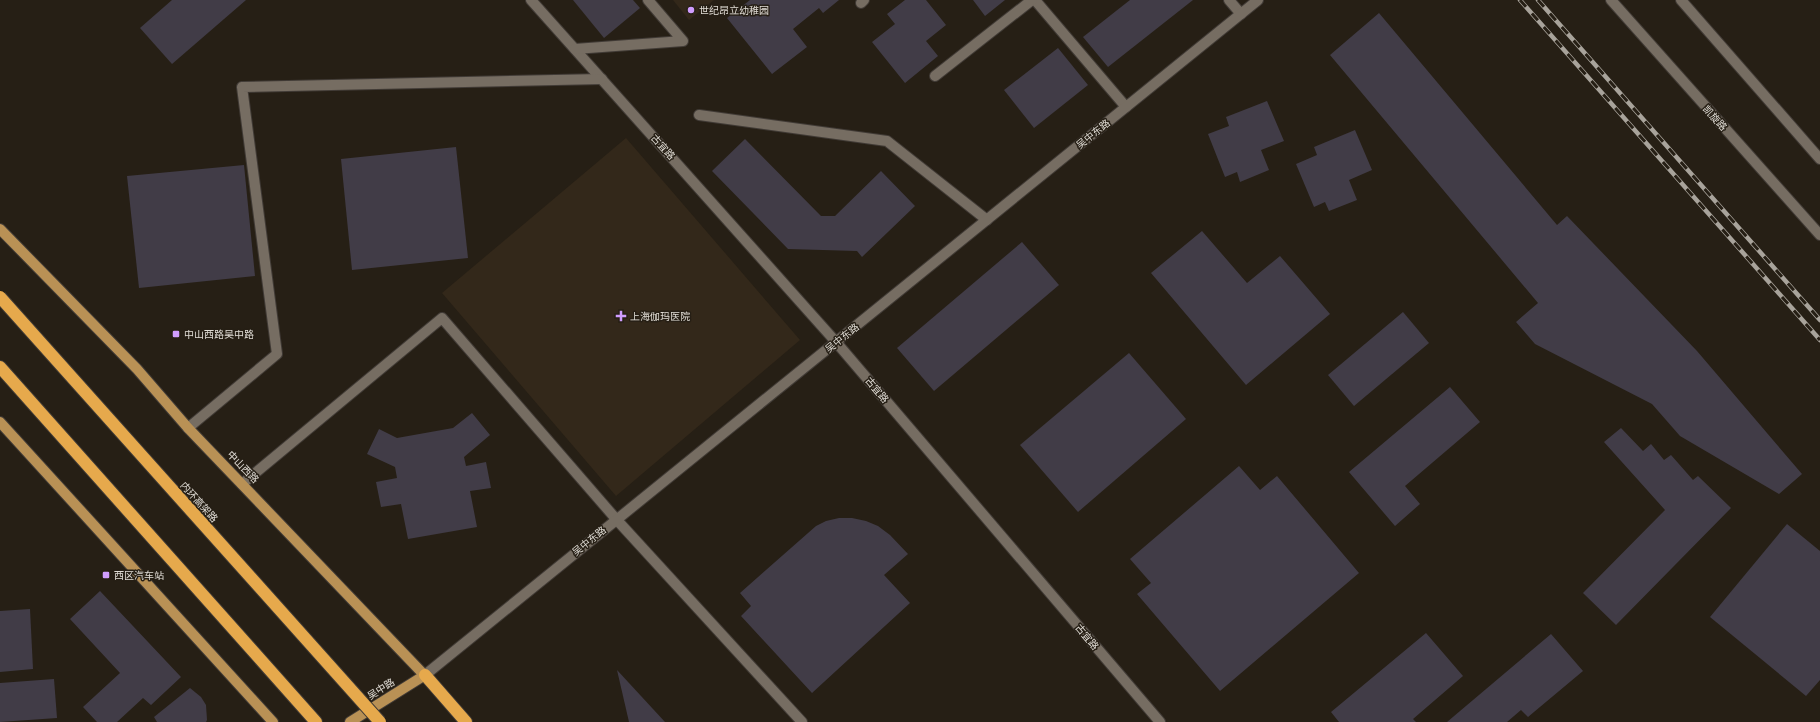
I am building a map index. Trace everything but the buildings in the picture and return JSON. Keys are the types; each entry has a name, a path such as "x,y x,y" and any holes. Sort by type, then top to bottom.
{"highway":[{"name":"内环高架路","path":"0,298 380,722"},
{"path":"0,367 316,722"},
{"path":"425,675 467,722"}],"main road":[{"name":"中山西路","path":"0,229 137,369 188,428 425,675"},
{"path":"0,422 273,722"},
{"name":"吴中路","path":"350,722 425,675"}],"street":[{"name":"古宜路","path":"532,0 836,342 1160,722"},
{"path":"576,49 683,41 648,0"},
{"path":"935,76 1032,0"},
{"path":"1035,0 1126,107"},
{"path":"1229,0 1241,14"},
{"name":"吴中东路","path":"425,675 1258,0"},
{"name":"凯旋路","path":"1611,0 1820,235"},
{"path":"1681,0 1819,155"},
{"path":"188,428 277,354 242,87 602,79"},
{"path":"699,115 887,141 987,220"},
{"path":"242,484 442,318 616,519 802,722"}],"shaded area":[{"name":"世纪昂立幼稚园","path":"673,0 714,0 689,20"},
{"name":"上海伽玛医院","path":"626,138 800,340 616,496 442,293"}],"railway":[{"path":"1520,0 1820,340"},
{"path":"1538,0 1820,320"}],"place":[{"name":"世纪昂立幼稚园","path":"691,10"},
{"name":"上海伽玛医院","path":"621,316"},
{"name":"中山西路吴中路","path":"176,334"},
{"name":"西区汽车站","path":"106,575"}]}
